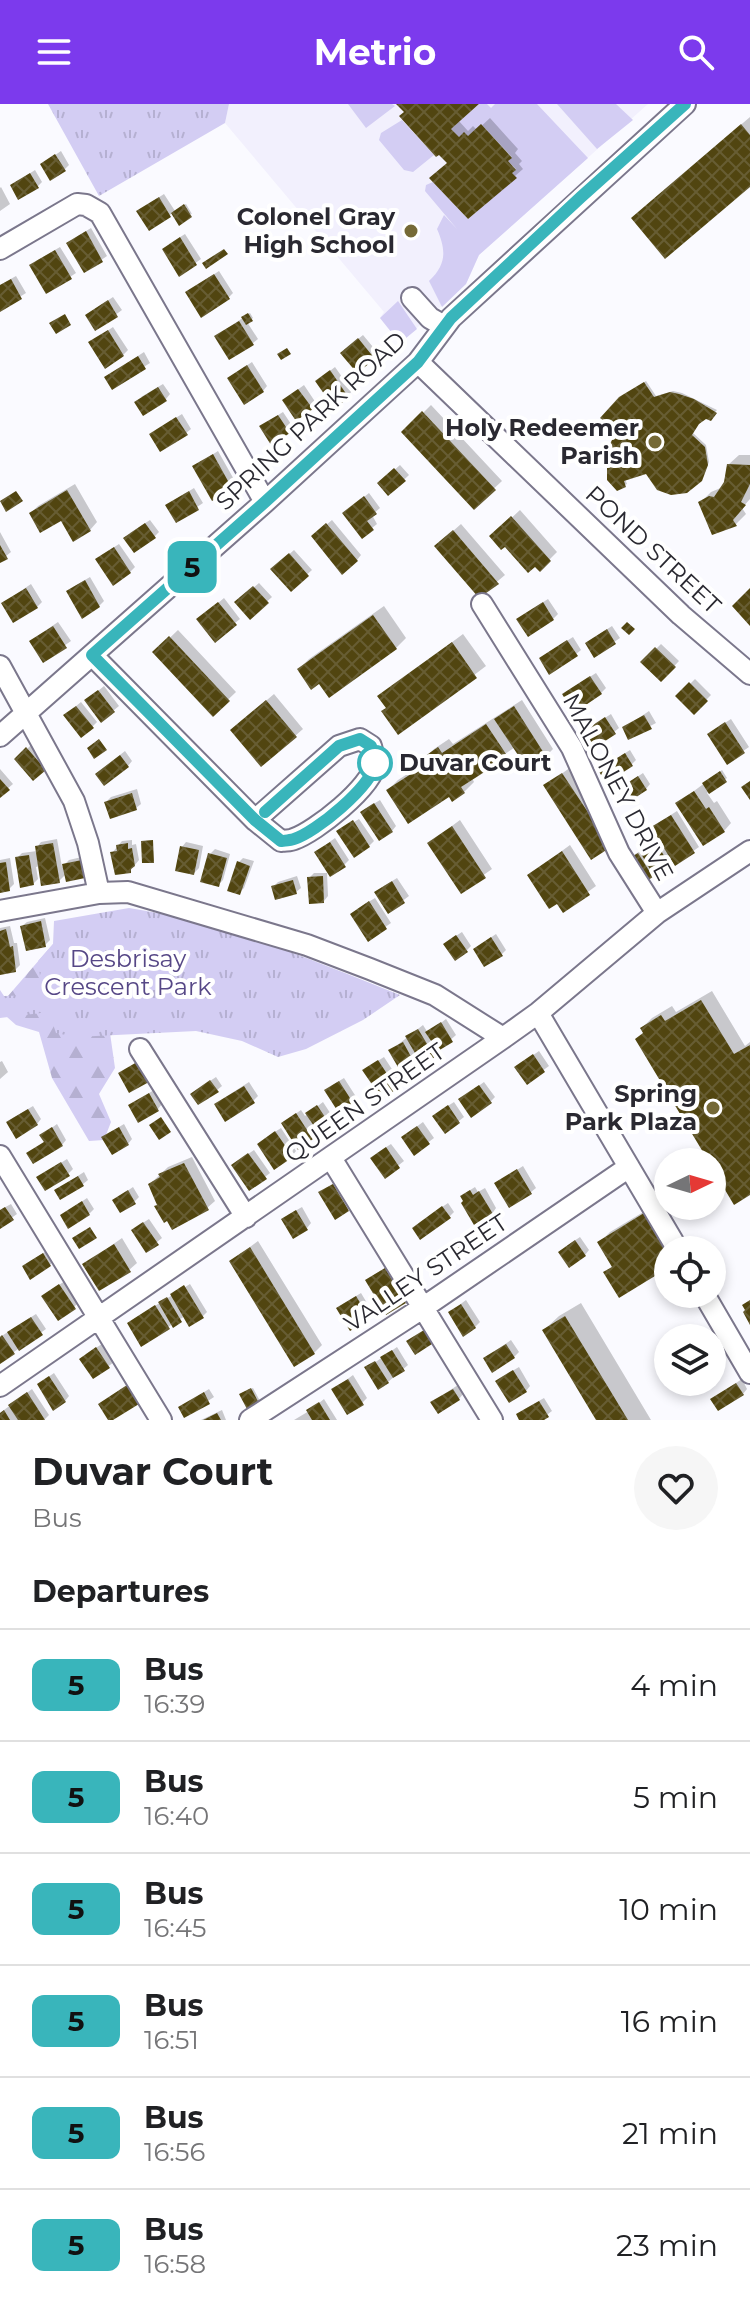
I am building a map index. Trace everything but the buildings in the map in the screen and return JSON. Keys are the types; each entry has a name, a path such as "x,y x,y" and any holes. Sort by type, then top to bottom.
{"street":[{"name":"SPRING PARK ROAD","path":"0,736 418,362 444,326 685,104"},
{"path":"0,249 77,204 100,213 265,502"},
{"path":"412,298 430,318 444,326"},
{"name":"POND STREET","path":"418,362 681,615 750,674"},
{"name":"MALONEY DRIVE","path":"482,604 572,748 619,853 657,913"},
{"path":"92,655 255,820 281,841 294,840 324,821 370,776 375,763 371,746 360,739 339,746 255,820"},
{"path":"0,666 68,788 79,814 99,893"},
{"name":"QUEEN STREET","path":"0,1386 503,1038 538,1013 657,913 750,851"},
{"path":"0,911 99,893 128,892 307,945 435,995 503,1038"},
{"path":"538,1013 670,1236"},
{"path":"140,1049 246,1217"},
{"path":"0,1156 161,1420"},
{"path":"331,1158 492,1420"},
{"name":"VALLEY STREET","path":"250,1420 424,1307 629,1167"},
{"path":"712,1308 750,1373"}],"shaded area":[{"name":"Colonel Gray High School","path":"229,104 648,104 479,255 466,284 400,343 380,318 384,312 225,123"}],"green space":[{"path":"48,104 229,104 225,123 99,196"},
{"path":"348,104 392,104 395,106 366,128"},
{"path":"479,104 487,104 491,108 495,104 537,104 588,158 479,255 466,284 442,307 429,281 442,263 442,244 437,229 444,215 457,229 425,191 426,185 433,182 468,219 516,178 512,173 516,169 508,161 512,157 482,125 468,136 464,133 459,137 451,129"},
{"path":"557,104 616,104 633,120 597,149"},
{"path":"402,120 434,155 413,172 404,170 379,140 381,133"},
{"path":"398,301 417,329 400,343 380,318"},
{"name":"Desbrisay Crescent Park","path":"129,908 233,932 400,995 363,1020 306,1049 278,1057 242,1041 196,1031 76,1037 56,1033 49,1012 0,1018 0,990 4,996 31,995 41,984 38,961 53,944 54,921"},
{"path":"53,944 110,1033 115,1068 99,1094 111,1122 104,1140 89,1141 52,1078 39,1032 16,1025 7,1017 8,996"}],"bus line":[{"name":"5","path":"265,812 339,746 360,739 371,746 375,763 359,790 324,821 294,840 281,841 255,820 92,655 418,362 451,318 685,104"}],"place":[{"name":"Colonel Gray High School","path":"411,231"},
{"name":"Holy Redeemer Parish","path":"655,442"},
{"name":"Duvar Court","path":"375,763"},
{"name":"Spring Park Plaza","path":"713,1108"}]}
